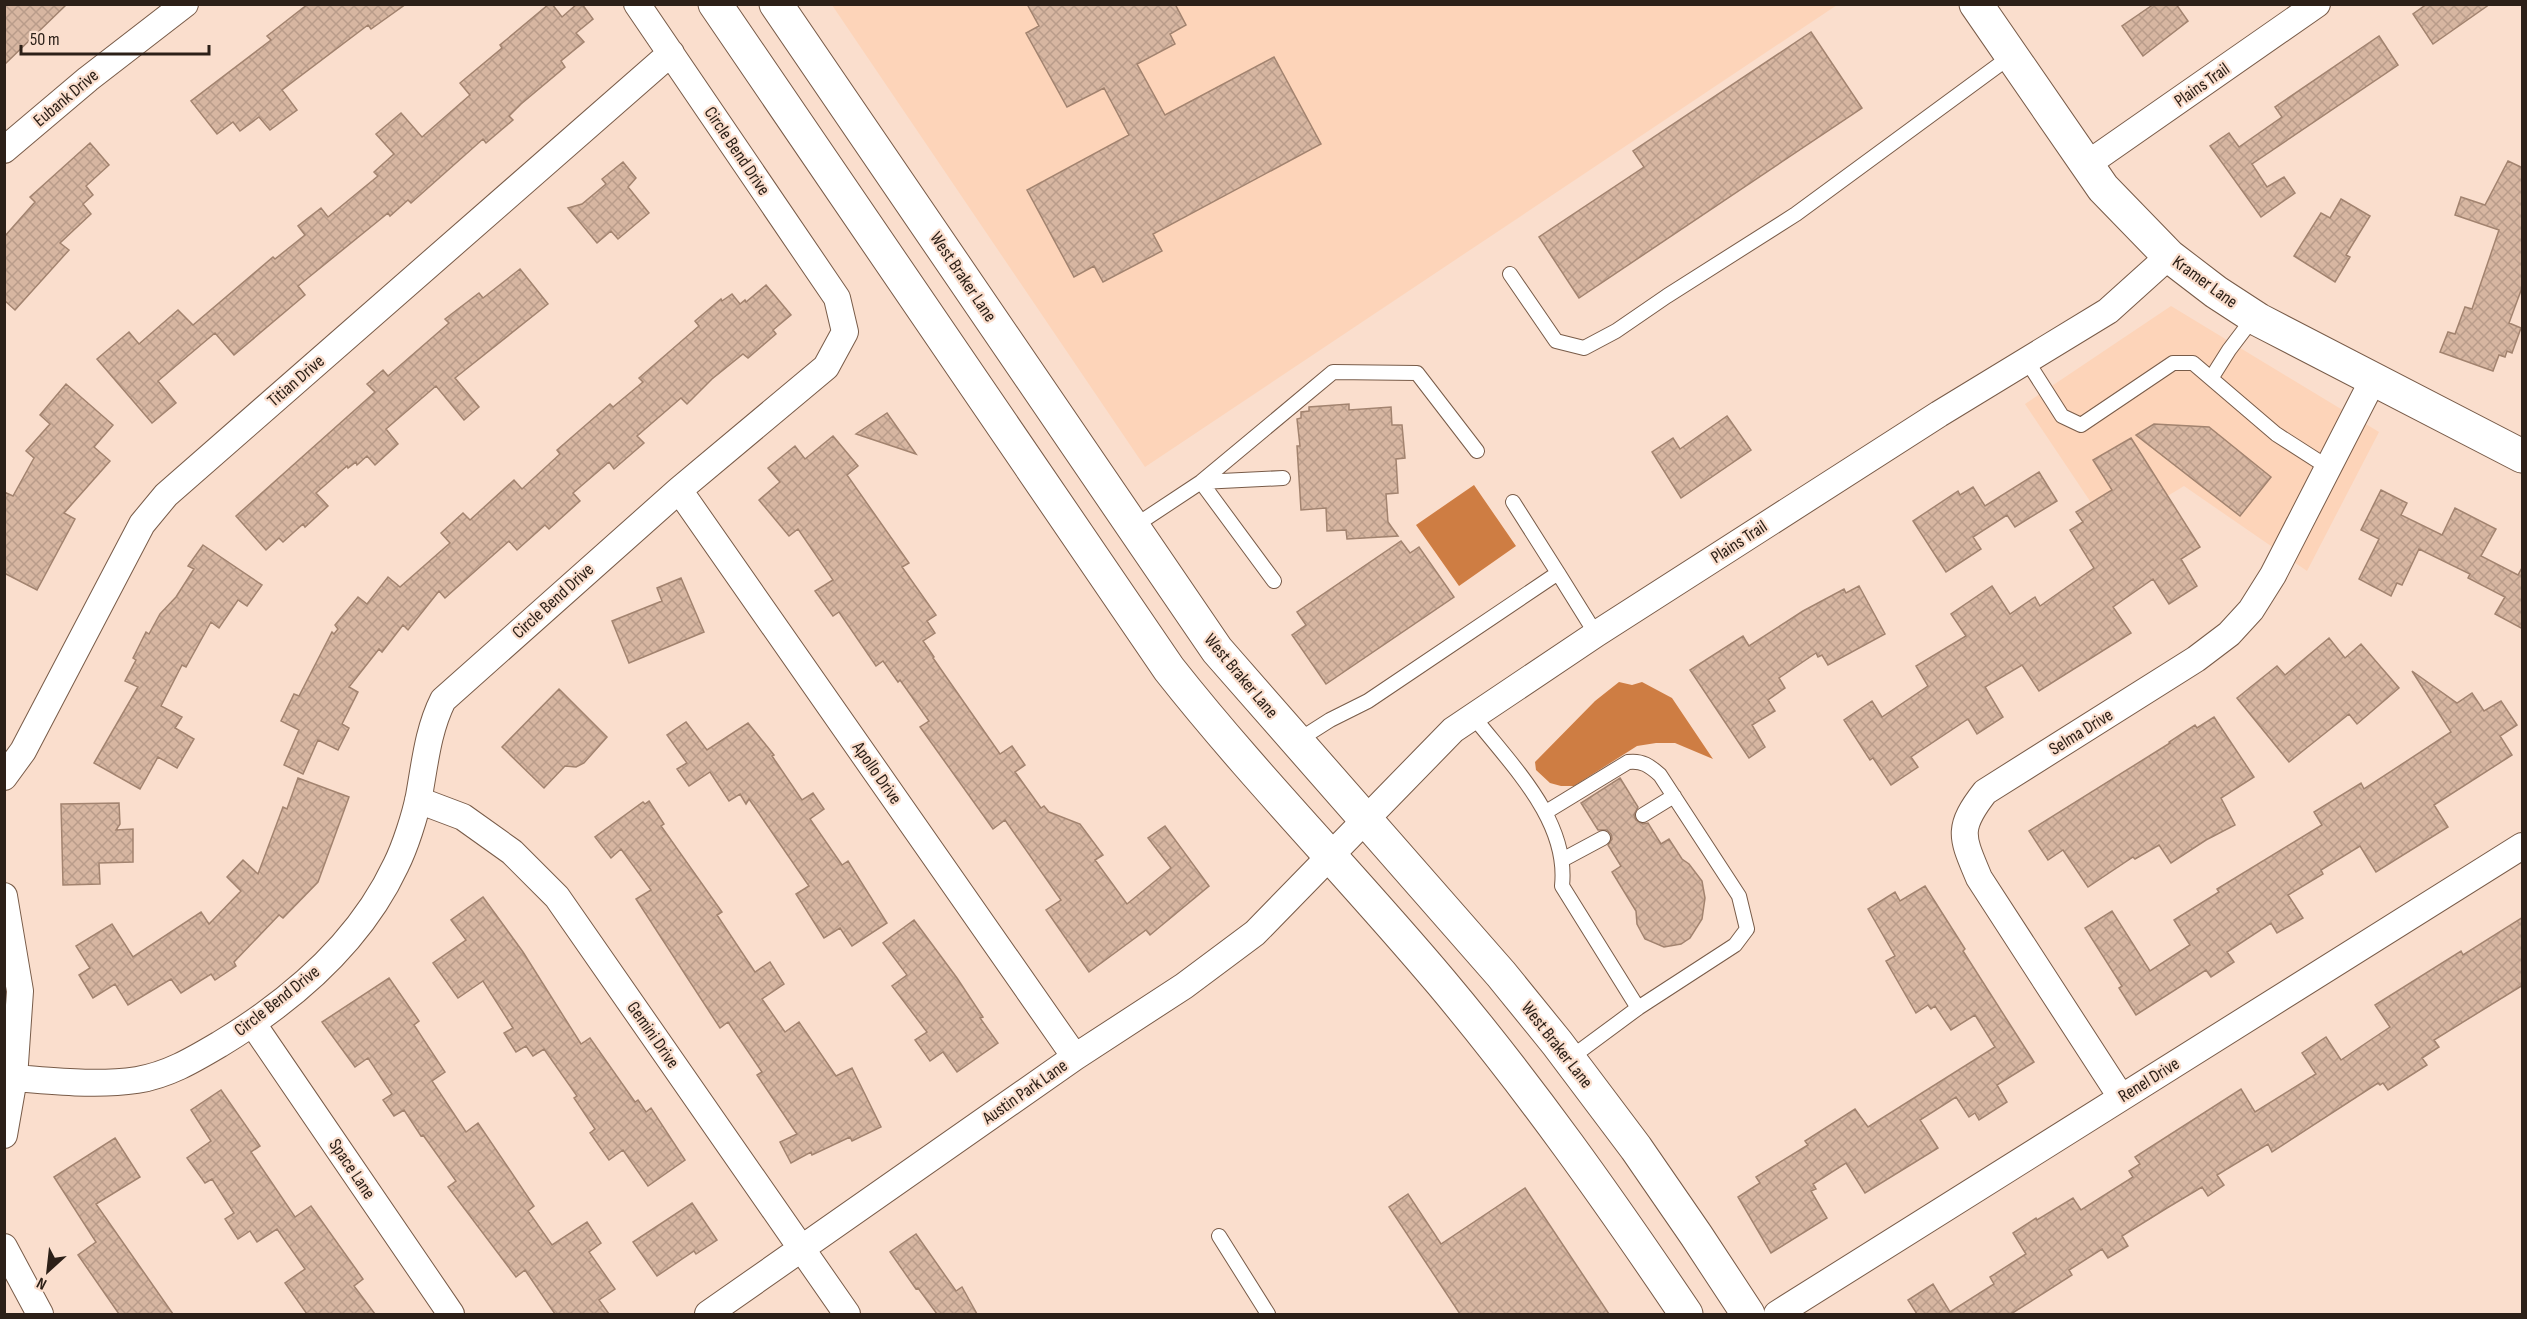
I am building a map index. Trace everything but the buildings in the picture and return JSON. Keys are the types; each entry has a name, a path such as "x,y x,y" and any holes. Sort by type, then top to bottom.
{"main road":[{"path":"715,4 1169,669 1212,723 1447,989 1545,1110 1612,1203 1686,1314"},
{"name":"West Braker Lane","path":"776,4 1217,650 1501,974 1569,1059 1663,1186 1748,1314"},
{"name":"Kramer Lane","path":"1976,4 2086,165 2130,217 2169,256 2216,292 2254,317 2523,456"},
{"path":"1090,556 1133,527"}],"street":[{"name":"Eubank Drive","path":"4,150 88,79 185,4"},
{"name":"Circle Bend Drive","path":"14,1078 92,1083 138,1080 181,1068 253,1024 299,988 341,947 371,909 397,865 418,800 434,718 443,700 679,490 826,367 845,332 837,298 637,4"},
{"name":"Plains Trail","path":"2086,165 2317,4"},
{"name":"Titian Drive","path":"4,777 23,751 142,524 166,495 671,53"},
{"name":"Plains Trail","path":"1331,856 1453,730 1596,634 1928,421 2108,311 2169,256"},
{"name":"Selma Drive","path":"2121,1097 1979,878 1965,846 1964,828 1970,812 1985,792 2196,659 2229,634 2251,610 2273,575 2373,380"},
{"name":"Apollo Drive","path":"679,490 1075,1057"},
{"name":"Gemini Drive","path":"418,800 463,817 512,852 557,897 847,1314"},
{"name":"Renel Drive","path":"1777,1314 2523,846"},
{"name":"Austin Park Lane","path":"708,1314 1075,1057 1184,986 1255,933 1331,856"},
{"path":"4,896 20,991 14,1078 4,1135"},
{"name":"Space Lane","path":"253,1024 451,1314"},
{"path":"4,1247 40,1314"}],"lane":[{"path":"1510,274 1556,341 1584,348 1616,331 1796,214 2011,56"},
{"path":"2212,377 2254,317"},
{"path":"2027,361 2062,416 2081,425 2173,363 2193,363 2276,434 2329,468"},
{"path":"1133,527 1201,482 1333,372 1417,373 1477,451"},
{"path":"1201,482 1283,478"},
{"path":"1201,482 1274,581"},
{"path":"1513,502 1596,634"},
{"path":"1297,741 1330,720 1368,701 1558,573"},
{"path":"1473,716 1546,812 1564,865 1562,886 1638,1008"},
{"path":"1546,812 1628,762 1636,761 1649,765 1660,775 1739,896 1747,929 1735,945 1638,1008 1569,1059"},
{"path":"1643,815 1674,796"},
{"path":"1562,860 1603,838"},
{"path":"1219,1236 1268,1314"}],"shaded area":[{"path":"832,5 1837,5 1145,467"},
{"path":"2171,306 2379,432 2307,571 2184,486 2110,531 2025,404"},
{"path":"1474,485 1516,546 1459,586 1416,525"},
{"path":"1619,682 1632,685 1642,682 1672,698 1713,759 1675,743 1656,743 1637,746 1574,786 1550,783 1536,770 1535,762 1595,701"}]}
